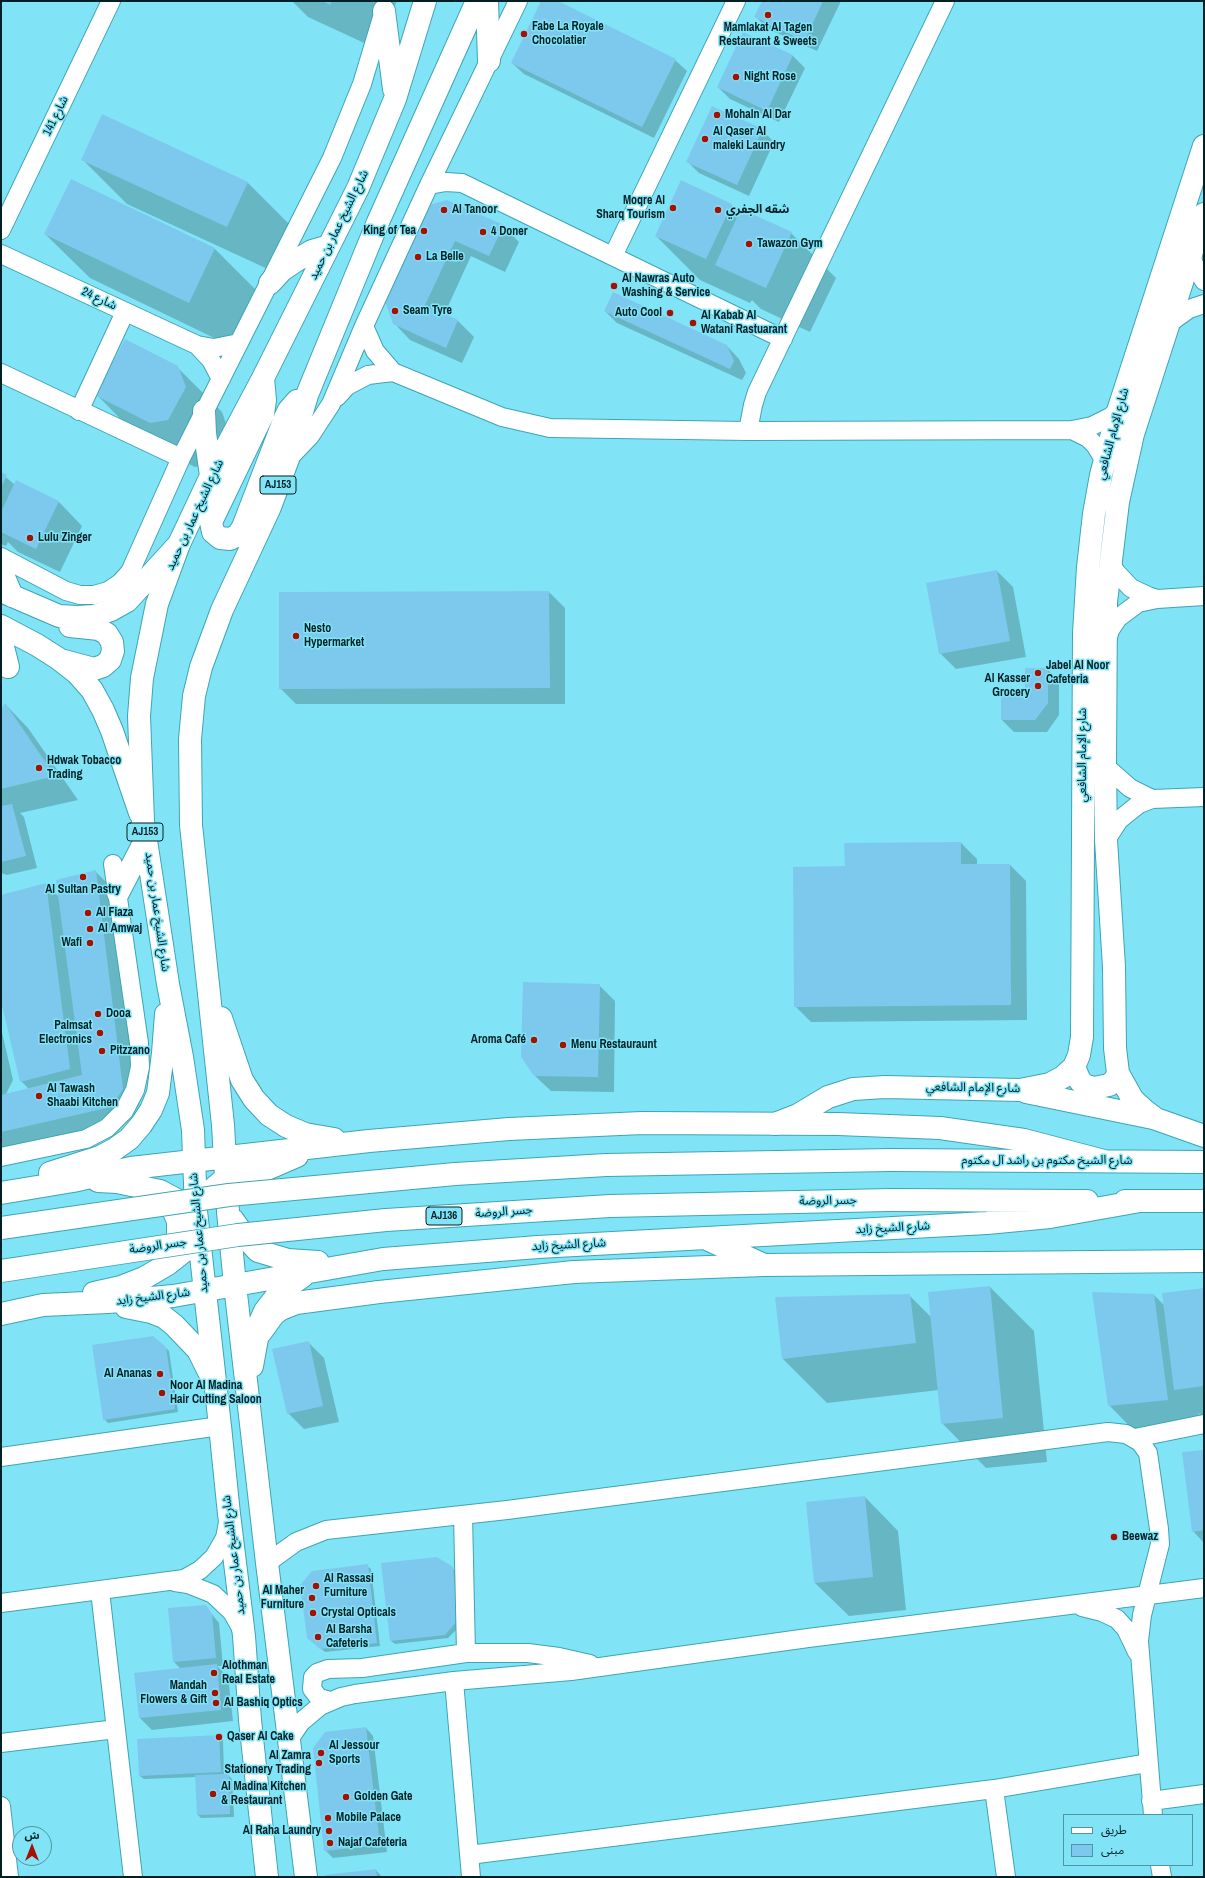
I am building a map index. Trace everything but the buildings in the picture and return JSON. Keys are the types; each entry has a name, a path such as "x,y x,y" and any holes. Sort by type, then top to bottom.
{"main road":[{"name":"شارع الشيخ عمار بن حميد","path":"306,1877 266,1563 232,1256 232,1218 212,1168 193,1130 144,830 139,716 142,678 157,604 178,544 211,476 330,246 364,176 395,99 425,1"},
{"name":"شارع الشيخ عمار بن حميد","path":"267,1877 250,1720 244,1636 228,1514 198,1220 223,1125 191,825 190,739 194,696 201,667 222,610 270,507 288,459 307,395 378,222 477,1"},
{"path":"487,1 489,61"},
{"path":"385,6 395,99"},
{"name":"شارع الإمام الشافعي","path":"775,1124 798,1115 828,1097 853,1089 885,1087 1020,1090 1050,1084 1063,1077 1074,1066 1079,1055 1082,1037 1085,600 1094,514 1105,461 1118,411 1204,146"},
{"name":"شارع الإمام الشافعي","path":"1204,214 1168,324 1125,468 1110,560 1106,602 1105,766 1106,840 1113,946 1115,1048 1118,1073 1133,1100 1156,1119 1204,1136"},
{"path":"270,283 282,270 296,260 312,252 330,246"},
{"path":"263,378 265,400 263,414 211,522 213,532 220,538 230,539 238,535 287,414 296,402 307,395"},
{"path":"204,411 206,447 211,476"},
{"path":"5,595 59,616 94,616 112,610 127,601 178,544"},
{"path":"1,570 5,595 20,610 40,620 70,626 99,629 107,634 112,642 113,651 110,660 103,666 94,669 59,659"},
{"path":"1,626 37,644 59,659 92,690 103,710 144,830 118,893"},
{"path":"1,639 8,667"},
{"path":"1,1190 100,1157 129,1139 142,1125 151,1110 158,1093 163,1053 168,984"},
{"path":"209,992 222,1020 242,1080 254,1099 269,1115 286,1126 305,1134 326,1138 369,1141"},
{"path":"1074,1066 1080,1081 1086,1086 1094,1088 1108,1085 1115,1080 1118,1073"},
{"path":"1020,1090 1156,1119"},
{"path":"212,1168 309,1149 369,1141 575,1125 657,1123 838,1124 940,1128 1024,1140 1104,1161"},
{"path":"309,1149 282,1164 254,1172 241,1178 234,1191 232,1218 248,1241 258,1251 288,1260 306,1262 383,1259"},
{"name":"شارع الشيخ مكتوم بن راشد آل مكتوم","path":"1,1228 222,1196 319,1185 455,1174 606,1165 890,1160 1204,1162"},
{"path":"1,1193 73,1181 131,1168 212,1168 254,1172"},
{"path":"43,1305 121,1287 144,1278 168,1264 183,1252 198,1220 212,1168"},
{"path":"73,1181 117,1182 160,1190 178,1199 198,1220 219,1235 232,1256"},
{"path":"160,1190 170,1203 178,1221 178,1241 168,1264"},
{"name":"جسر الروضة","path":"1,1271 90,1256 238,1235 401,1219 610,1206 890,1200 1140,1201"},
{"path":"1140,1201 1204,1201"},
{"name":"شارع الشيخ زايد","path":"1,1315 43,1305 139,1300 173,1296 383,1259 538,1247 706,1239 1010,1221 1081,1212 1140,1201"},
{"path":"706,1239 764,1265"},
{"path":"247,1383 255,1352 266,1322 281,1309 296,1303 386,1291 574,1272 764,1265 1204,1261"},
{"path":"255,1352 260,1322 271,1301 279,1292 310,1272"},
{"path":"1,1315 127,1307 152,1312 164,1317 174,1325 198,1350 216,1389"}],"street":[{"name":"شارع 141","path":"1,230 111,1"},
{"path":"331,404 364,326 445,151 518,1"},
{"path":"613,256 736,1"},
{"path":"748,431 752,404 757,392 945,1"},
{"path":"1,557 66,591 80,595 94,595 108,590 120,583 130,572 181,458 332,158 348,122 362,84 385,6"},
{"path":"445,151 452,168 462,182"},
{"path":"429,186 446,182 462,182 782,339"},
{"name":"شارع 24","path":"1,254 197,345 214,348 239,343"},
{"path":"1191,254 1194,264 1204,281"},
{"path":"1168,324 1190,309 1204,304"},
{"path":"79,411 125,312"},
{"path":"364,326 375,351 393,372 502,417 532,425 567,429 748,431 1072,430 1092,426 1118,411"},
{"name":"شارع 24","path":"197,345 211,360 221,379"},
{"path":"288,459 310,436 331,404 347,386 357,380 374,374 393,372"},
{"path":"1,373 181,458"},
{"path":"1072,430 1088,438 1095,445 1105,461"},
{"path":"1110,560 1115,571 1131,588 1157,599"},
{"path":"1106,644 1110,630 1118,618 1129,608 1138,603 1157,599 1204,596"},
{"path":"1105,766 1130,788 1152,799"},
{"path":"1106,840 1112,829 1128,811 1152,799 1204,797"},
{"path":"1,1157 86,1139 107,1128 124,1111 135,1090 140,1067 139,1043 113,864"},
{"path":"1135,1438 1204,1424"},
{"path":"1,1457 220,1426"},
{"path":"266,1563 296,1542 326,1530 463,1515 1108,1432 1122,1433 1135,1438 1148,1453 1160,1529 1160,1544 1140,1629 1138,1655 1152,1808 1204,1794"},
{"path":"1,1603 175,1582 184,1579 200,1570 214,1557 225,1538 228,1514"},
{"path":"463,1515 466,1653"},
{"path":"175,1582 188,1584 213,1594 232,1612 244,1636"},
{"path":"288,1741 301,1722 310,1713 330,1701 355,1694 454,1681 559,1672 594,1666 1204,1588"},
{"path":"100,1591 133,1877"},
{"path":"1073,1604 1102,1612 1117,1619 1126,1629 1138,1655"},
{"path":"330,1701 319,1698 312,1689 313,1677 322,1670 362,1668 466,1653 528,1653 559,1657 594,1666"},
{"path":"454,1681 471,1877"},
{"path":"1,1743 116,1729"},
{"path":"469,1855 994,1789 1148,1763"},
{"path":"994,1789 1006,1877"},
{"path":"1,1806 9,1877"},
{"path":"1160,1866 1162,1877"}],"place":[{"name":"Mamlakat Al Tagen Restaurant & Sweets","path":"768,15"},
{"name":"Fabe La Royale Chocolatier","path":"524,34"},
{"name":"Night Rose","path":"736,77"},
{"name":"Mohaln Al Dar","path":"717,115"},
{"name":"Al Qaser Al maleki Laundry","path":"705,139"},
{"name":"Moqre Al Sharq Tourism","path":"673,208"},
{"name":"Al Tanoor","path":"444,210"},
{"name":"شقه الجفري","path":"718,210"},
{"name":"King of Tea","path":"424,231"},
{"name":"4 Doner","path":"483,232"},
{"name":"Tawazon Gym","path":"749,244"},
{"name":"La Belle","path":"418,257"},
{"name":"Al Nawras Auto Washing & Service","path":"614,286"},
{"name":"Seam Tyre","path":"395,311"},
{"name":"Auto Cool","path":"670,313"},
{"name":"Al Kabab Al Watani Rastuarant","path":"693,323"},
{"name":"Lulu Zinger","path":"30,538"},
{"name":"Nesto Hypermarket","path":"296,636"},
{"name":"Jabel Al Noor Cafeteria","path":"1038,673"},
{"name":"Al Kasser Grocery","path":"1038,686"},
{"name":"Hdwak Tobacco Trading","path":"39,768"},
{"name":"Al Sultan Pastry","path":"83,877"},
{"name":"Al Fiaza","path":"88,913"},
{"name":"Al Amwaj","path":"90,929"},
{"name":"Wafi","path":"90,943"},
{"name":"Dooa","path":"98,1014"},
{"name":"Palmsat Electronics","path":"100,1033"},
{"name":"Aroma Café","path":"534,1040"},
{"name":"Menu Restauraunt","path":"563,1045"},
{"name":"Pitzzano","path":"102,1051"},
{"name":"Al Tawash Shaabi Kitchen","path":"39,1096"},
{"name":"Al Ananas","path":"160,1374"},
{"name":"Noor Al Madina Hair Cutting Saloon","path":"162,1393"},
{"name":"Beewaz","path":"1114,1537"},
{"name":"Al Rassasi Furniture","path":"316,1586"},
{"name":"Al Maher Furniture","path":"312,1598"},
{"name":"Crystal Opticals","path":"313,1613"},
{"name":"Al Barsha Cafeteris","path":"318,1637"},
{"name":"Alothman Real Estate","path":"214,1673"},
{"name":"Mandah Flowers & Gift","path":"215,1693"},
{"name":"Al Bashiq Optics","path":"216,1703"},
{"name":"Qaser Al Cake","path":"219,1737"},
{"name":"Al Jessour Sports","path":"321,1753"},
{"name":"Al Zamra Stationery Trading","path":"319,1763"},
{"name":"Al Madina Kitchen & Restaurant","path":"213,1794"},
{"name":"Golden Gate","path":"346,1797"},
{"name":"Mobile Palace","path":"328,1818"},
{"name":"Al Raha Laundry","path":"329,1831"},
{"name":"Najaf Cafeteria","path":"330,1843"}]}
